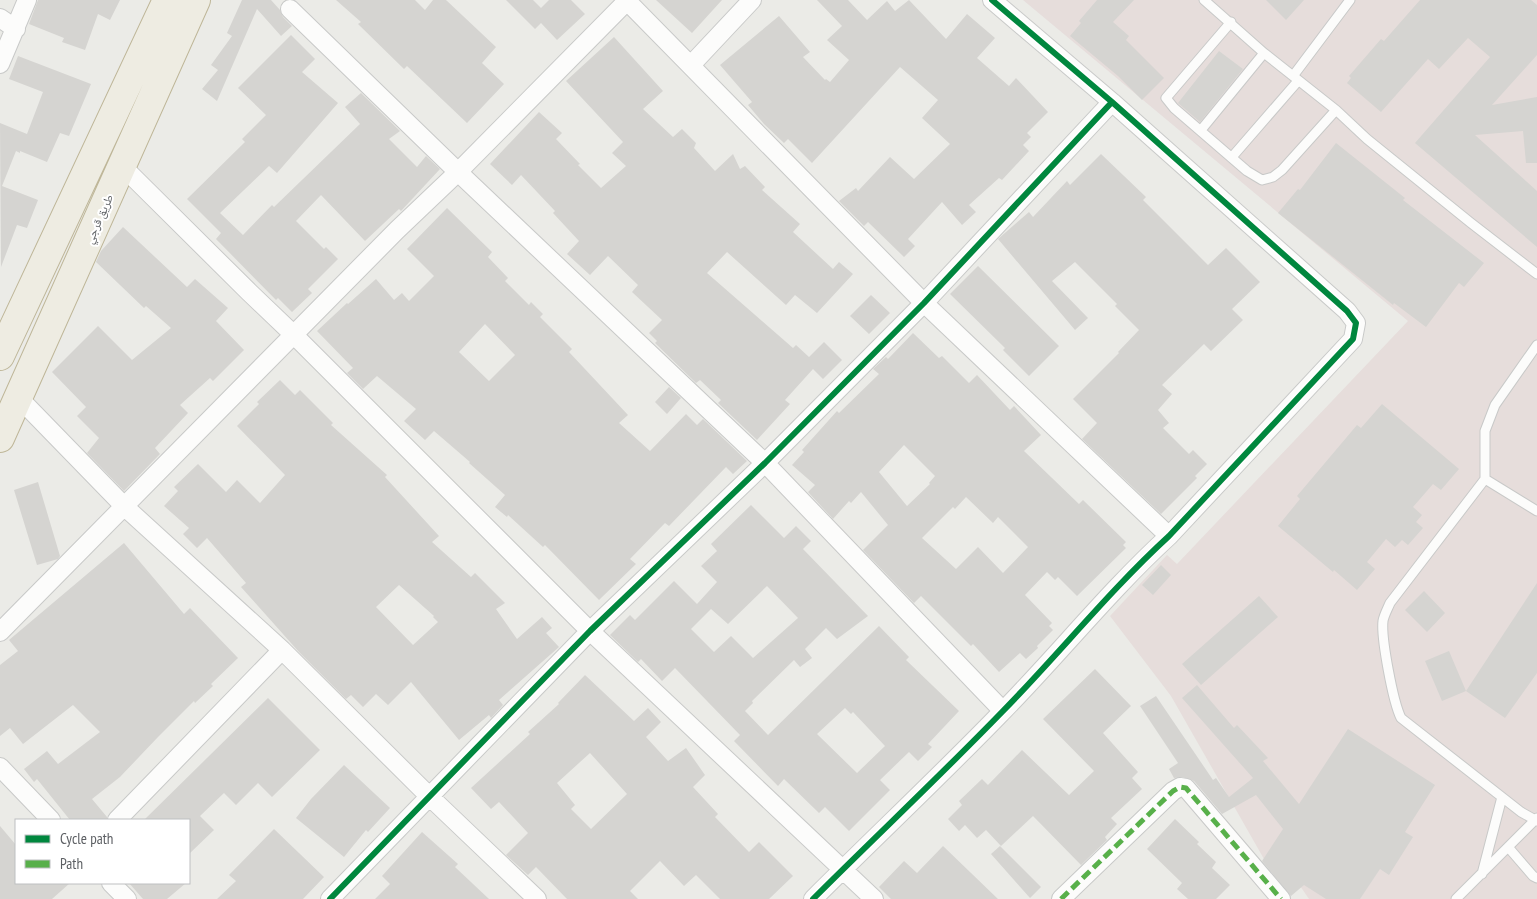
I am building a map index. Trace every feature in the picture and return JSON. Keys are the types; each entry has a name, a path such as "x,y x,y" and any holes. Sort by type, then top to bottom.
{"highway":[{"path":"0,356 167,0"},
{"name":"طريق قرجي","path":"0,438 123,167 196,0"}],"street":[{"path":"0,64 27,0"},
{"path":"691,65 752,0"},
{"path":"813,899 1003,711 1089,616 1141,561 1168,536 1352,339 1356,324 1347,311 1112,102 992,0"},
{"path":"0,632 626,1 924,303 1168,536"},
{"path":"290,9 458,172 765,463 1003,711"},
{"path":"0,18 16,29"},
{"path":"330,899 590,631 765,463 924,303 1112,102"},
{"path":"123,167 590,631 874,899"},
{"path":"19,398 125,507 282,650 530,897"},
{"path":"118,819 282,650"},
{"path":"0,767 50,819"},
{"path":"1062,899 1173,791 1186,788 1282,899"},
{"path":"112,884 127,899"}],"lane":[{"path":"1204,0 1264,53 1336,110 1367,139 1471,224 1537,274"},
{"path":"1232,157 1296,78 1350,0"},
{"path":"1231,22 1166,98 1174,108 1247,171 1262,180 1273,177 1282,170 1336,110"},
{"path":"1201,130 1264,53"},
{"path":"1456,899 1536,820 1521,812 1401,718 1396,708 1383,621 1390,603 1485,479 1485,431 1495,405 1537,345"},
{"path":"1485,479 1537,511"},
{"path":"1482,874 1502,797"},
{"path":"1508,847 1533,876 1537,878"}],"shaded area":[{"path":"1023,0 1537,0 1537,899 1309,899 1296,880 1264,859 1171,696 1110,616 1167,555 1177,564 1408,321"}],"building":[{"path":"38,0 120,0 110,20 98,14 85,50 62,42 64,38 29,24"},
{"path":"242,0 271,0 292,26 281,36 257,9 217,101 202,89 218,70 211,65 232,36 227,33"},
{"path":"336,0 415,0 425,10 433,0 446,0 496,47 482,63 504,84 467,123 407,66 404,69 358,24 361,22"},
{"path":"506,0 533,0 541,8 549,0 571,0 585,14 557,40 541,23 535,29"},
{"path":"656,0 722,0 692,33"},
{"path":"817,0 848,0 867,20 887,1 895,11 909,0 946,39 967,14 995,38 977,58 1009,86 1016,78 1048,112 1027,133 1031,137 1023,145 1029,151 1002,180 999,178 969,205 976,212 962,225 942,202 908,239 915,246 904,257 868,222 864,226 839,201 856,188 858,191 890,157 914,179 950,144 922,118 938,100 900,67 812,163 788,139 784,143 764,124 748,105 752,102 720,65 779,16 810,52 803,57 825,80 830,82 849,60 827,40 842,26"},
{"path":"1097,0 1134,0 1113,22 1129,36 1126,40 1164,78 1142,100 1118,76 1070,36 1081,23 1079,21"},
{"path":"1266,0 1304,0 1286,20"},
{"path":"1420,0 1531,0 1537,5 1537,55 1492,105 1537,97 1537,163 1526,163 1523,131 1475,135 1537,191 1537,247 1415,143 1490,57 1468,38 1439,69 1428,59 1381,112 1347,83 1351,78 1349,76 1381,39 1384,41"},
{"path":"291,35 315,59 302,72 338,103 277,173 269,166 220,213 243,235 272,205 274,207 360,124 345,107 361,93 400,131 389,139 417,167 426,156 440,169 401,211 399,209 365,241 321,195 296,221 324,249 326,247 338,259 308,289 312,293 292,312 278,298 276,300 216,239 221,233 187,199 245,142 242,139 266,115 238,88"},
{"path":"614,37 663,91 643,109 673,137 682,129 696,143 694,148 715,171 733,154 740,169 745,166 765,187 762,190 800,224 793,232 833,269 839,262 853,274 817,313 795,295 786,305 727,252 707,273 793,348 796,345 809,357 824,342 842,360 823,379 813,369 785,400 790,404 757,440 718,403 721,400 700,380 696,383 655,343 657,341 649,333 662,320 632,292 638,285 608,256 590,275 567,254 579,241 553,213 555,211 521,175 512,185 490,164 539,112 562,133 556,139 601,188 626,166 612,153 623,142 566,81"},
{"path":"1219,51 1243,69 1200,122 1178,103"},
{"path":"18,56 91,84 69,136 60,133 47,162 16,151 2,186 38,200 27,228 17,225 1,267 0,123 27,134 43,92 9,79"},
{"path":"1336,143 1405,198 1403,200 1484,263 1464,287 1459,283 1426,327 1394,303 1393,305 1278,213 1298,189 1300,190"},
{"path":"1101,154 1146,197 1143,200 1208,265 1226,248 1260,282 1232,309 1243,320 1211,351 1204,344 1162,385 1172,394 1158,410 1169,423 1163,428 1189,454 1193,450 1207,464 1195,476 1197,478 1161,514 1082,439 1097,423 1073,399 1139,330 1115,306 1117,304 1075,262 1052,281 1088,318 1075,330 998,239 1029,212 1033,217 1067,181 1070,185"},
{"path":"447,208 492,252 488,257 508,278 505,281 529,305 531,302 543,314 540,317 572,349 569,352 628,415 619,423 650,451 686,414 697,425 703,419 747,461 733,474 726,467 669,526 665,523 630,559 636,564 599,600 545,545 543,547 508,515 507,517 495,507 505,495 470,462 434,431 425,440 404,421 416,409 377,376 363,389 347,373 353,368 317,331 376,279 394,300 402,293 409,301 434,276 407,249","holes":["485,324 515,355 489,381 459,352"]},
{"path":"123,227 187,287 195,279 228,308 216,321 244,350 213,381 210,378 180,405 188,413 155,448 160,454 124,491 87,453 99,438 77,416 86,407 52,372 98,326 132,360 171,328 146,306 144,308 96,262 101,251"},
{"path":"978,266 1059,346 1029,376 1003,350 1005,348 950,294"},
{"path":"871,295 890,313 869,334 850,316"},
{"path":"913,333 939,358 942,356 969,383 977,375 1010,410 1014,406 1041,435 1024,451 1079,504 1083,500 1126,542 1123,545 1126,548 1077,596 1058,577 1055,580 1047,572 1025,595 1052,623 1049,626 1053,630 1026,659 1020,653 999,672 973,644 971,646 921,596 914,603 863,550 888,525 861,492 851,503 849,501 833,519 808,492 815,485 792,465 804,452 802,450 837,411 839,413 879,374 873,369 886,357 888,359","holes":["904,445 935,476 930,484 907,506 879,472","966,497 993,523 998,517 1028,547 1003,573 978,547 956,569 922,538 953,507 955,509"]},
{"path":"280,380 295,395 300,390 333,423 331,425 387,475 385,477 439,536 432,542 471,577 475,573 505,603 496,609 517,639 542,617 552,628 546,633 559,647 499,700 503,705 491,718 489,715 459,740 411,682 388,705 376,694 363,707 351,695 346,699 299,652 241,587 246,583 207,538 197,548 183,534 189,528 164,506 178,491 174,487 198,464 226,492 237,480 260,503 285,475 237,426 259,404 257,402","holes":["399,585 434,616 438,622 413,645 376,607"]},
{"path":"669,387 681,398 667,414 655,402"},
{"path":"1382,404 1459,469 1441,490 1433,484 1413,507 1422,515 1416,522 1423,528 1408,545 1402,540 1395,547 1386,539 1367,562 1375,569 1357,590 1278,526 1300,499 1297,496 1357,425 1361,428"},
{"path":"38,482 60,556 58,559 37,565 14,490"},
{"path":"751,505 784,538 796,526 811,541 803,549 868,616 837,639 826,628 805,649 812,658 800,667 794,660 752,701 753,703 745,711 768,735 879,626 909,657 906,660 959,711 928,744 932,747 918,761 909,752 880,780 890,790 849,831 825,807 819,813 784,779 778,786 734,741 740,735 675,668 662,681 641,659 638,662 610,635 630,615 635,620 674,581 697,604 717,582 701,566 717,551 711,544","holes":["767,586 798,618 753,658 731,636 714,652 691,629 711,609 728,624","845,708 851,714 853,712 885,746 857,773 817,734"]},
{"path":"124,543 184,614 190,608 238,658 211,684 213,686 195,703 194,701 120,777 92,799 107,819 69,819 37,779 34,782 24,769 47,751 58,764 100,732 73,705 23,744 10,728 0,736 0,665 18,651 9,640"},
{"path":"1161,565 1171,575 1153,595 1142,585"},
{"path":"1537,583 1537,673 1505,718 1466,691"},
{"path":"1424,591 1445,613 1427,632 1405,610"},
{"path":"1259,596 1278,617 1201,685 1182,664"},
{"path":"1449,651 1466,691 1442,701 1425,661"},
{"path":"1095,669 1131,706 1103,733 1138,772 1132,778 1142,789 1111,818 1117,824 1105,837 1107,840 1081,865 1033,816 1001,846 986,830 977,838 965,825 959,831 948,819 962,805 959,801 982,779 988,785 1022,750 1069,795 1094,771 1043,719"},
{"path":"585,675 634,721 648,708 661,722 646,737 668,761 686,748 705,775 693,787 718,814 715,817 749,852 759,842 793,876 769,899 720,899 696,875 684,886 660,861 630,891 638,899 567,899 536,867 528,875 506,855 528,833 499,802 491,809 471,788 530,734 528,732","holes":["590,753 627,794 591,829 571,809 575,805 557,783"]},
{"path":"1197,685 1234,728 1237,725 1268,758 1263,761 1299,804 1348,729 1435,785 1405,832 1413,837 1389,875 1380,869 1360,899 1326,899 1304,885 1291,896 1262,861 1283,829 1256,795 1222,814 1194,781 1182,777 1174,778 1169,769 1178,763 1140,706 1156,696 1213,780 1216,778 1229,797 1253,778 1182,698"},
{"path":"268,698 320,750 272,797 258,783 236,805 224,793 200,816 214,830 190,853 190,819 145,819"},
{"path":"344,765 390,808 368,832 366,830 344,857 296,818 311,799"},
{"path":"1175,819 1216,862 1212,868 1230,885 1216,899 1188,899 1177,889 1182,883 1147,849"},
{"path":"0,826 15,844 15,884 69,884 52,899 0,899"},
{"path":"274,829 324,877 303,899 217,899 236,881 229,875"},
{"path":"422,832 458,864 455,867 489,899 375,899 390,884 382,876"},
{"path":"943,846 998,899 891,899 879,887 904,861 917,873"},
{"path":"1000,846 1041,887 1030,898 991,854"},
{"path":"130,884 185,884 167,899 143,899"}],"marked path":[{"path":"1061,899 1173,791 1180,787 1186,788 1281,899"}],"cycle path":[{"path":"813,899 1002,712 1353,339 1356,323 1347,311 1112,102 992,0"},
{"path":"330,899 590,631 765,463 924,303 1112,102"}]}
